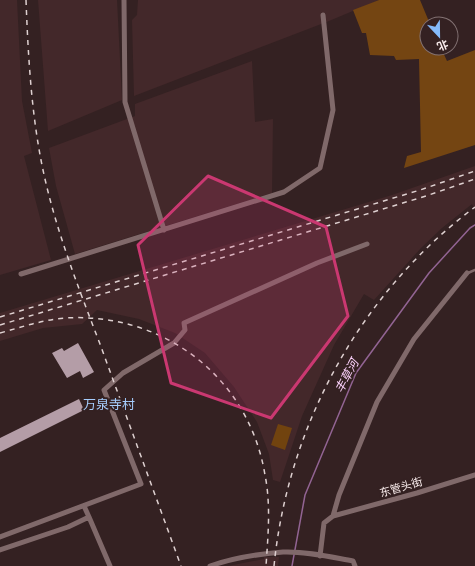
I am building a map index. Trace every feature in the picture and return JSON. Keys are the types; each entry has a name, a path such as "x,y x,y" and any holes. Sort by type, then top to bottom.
{"street":[{"path":"124,0 125,102 164,230"},
{"path":"21,274 284,192 320,168 333,110 323,15"},
{"path":"0,537 141,484 104,390 123,373 174,343 185,330 184,323 317,262 367,244"},
{"path":"320,556 324,523 333,516 339,495 376,402 414,339 467,273"},
{"name":"东管头街","path":"333,516 417,493 475,474"},
{"path":"84,506 110,566"},
{"path":"0,550 68,527 89,517"},
{"path":"210,566 229,560 283,552 308,554 353,561 355,566"}],"lane":[{"path":"467,273 475,270"}],"highlighted area":[{"path":"208,176 326,227 348,316 271,418 171,383 138,245"}],"shaded area":[{"path":"0,0 17,0 22,101 32,153 24,156 51,260 0,275"},
{"path":"38,0 117,0 122,100 48,131"},
{"path":"138,0 379,0 329,21 134,96 132,20 137,15"},
{"path":"379,0 420,0 427,16 419,16 419,56 445,56 447,61 475,50 475,145 404,168 407,156 421,152 419,59 396,60 394,56 370,55 366,33 362,33 353,10"},
{"path":"252,61 255,122 273,119 272,193 75,254 56,186 49,148 135,116 135,104"},
{"path":"475,166 475,210 472,204 442,228 421,248 374,300 364,294 334,345 302,416 280,482 273,480 269,454 257,422 234,387 205,353 175,333 139,319 97,310 82,324 43,328 0,341 0,313 392,195"},
{"path":"278,424 292,428 285,450 271,445"},
{"path":"264,557 279,557 278,566 228,566 264,559"}],"building":[{"path":"78,343 94,372 83,378 80,371 67,378 52,353 62,348 64,351"},
{"path":"79,399 84,410 0,452 0,438"}],"waterway":[{"name":"丰草河","path":"292,566 305,495 356,373 429,273 470,228 475,225"}],"railway":[{"path":"26,0 32,100 41,160 52,207 74,276 181,566"},
{"path":"0,317 420,190 475,171"},
{"path":"0,325 426,196 475,179"},
{"path":"274,566 282,514 295,462 314,413 337,366 365,321 397,279 434,241 475,207"},
{"path":"0,333 48,320 65,318 101,319 135,326 167,339 196,358 221,381 241,408 256,440 265,475 268,498 266,566"}],"district":[{"name":"万泉寺村","path":"109,404"}]}
